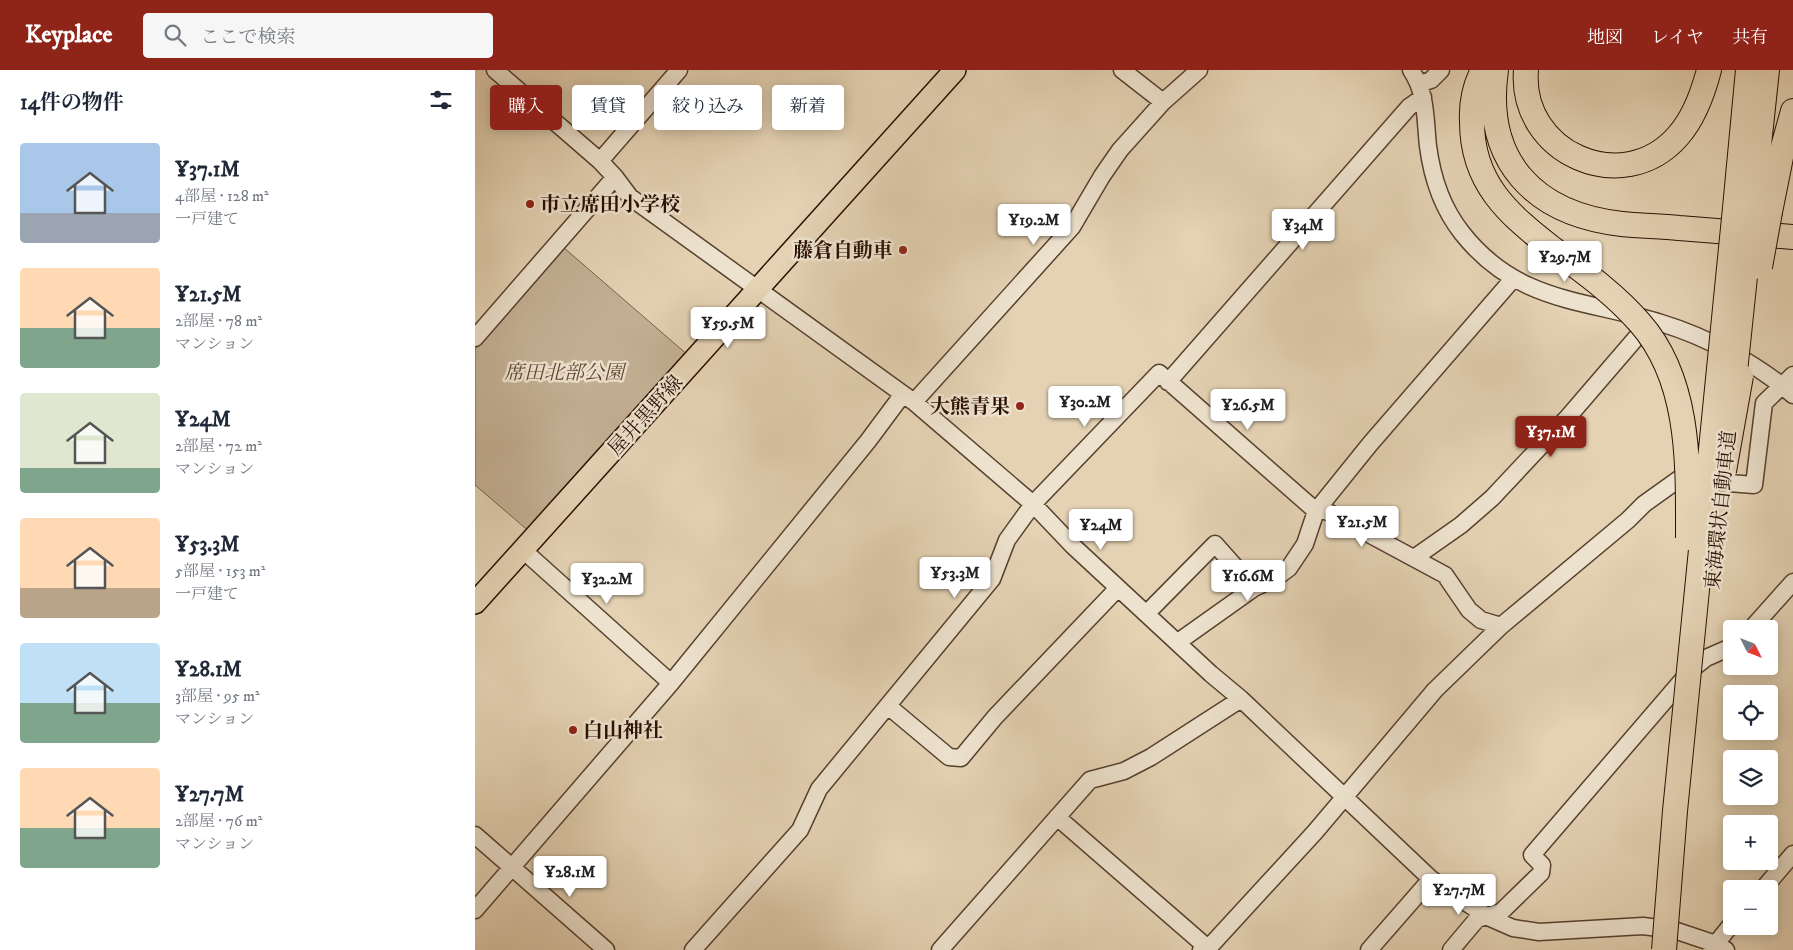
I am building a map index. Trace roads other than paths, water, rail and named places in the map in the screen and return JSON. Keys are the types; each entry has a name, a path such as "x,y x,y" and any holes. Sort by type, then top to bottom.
{"highway":[{"path":"1483,70 1477,82 1471,106 1472,135 1477,162 1488,186 1504,207 1522,225 1596,281 1641,325 1669,375 1678,401 1684,428 1688,495 1689,667"},
{"path":"1496,70 1494,114 1503,150 1521,179 1546,199 1585,216 1621,224 1793,236"},
{"path":"1509,70 1505,105 1511,142 1527,166 1549,187 1576,202 1603,209 1793,224"},
{"path":"1526,70 1527,92 1531,108 1538,123 1549,136 1561,148 1576,158 1613,166 1649,158 1678,136 1698,102 1709,70"},
{"name":"東海環状自動車道","path":"1663,950 1689,667 1752,210 1748,70"},
{"name":"東海環状自動車道","path":"1677,950 1709,601 1725,471 1767,70"},
{"path":"1752,210 1783,147 1793,112"}],"main road":[{"name":"屋井黒野線","path":"475,603 955,70"}],"street":[{"path":"495,70 600,161 615,176 629,197 759,288 908,398 1033,504 1073,546 1211,674 1241,699 1431,879 1487,917 1513,928 1539,932 1643,926 1674,930 1717,948 1725,935"},
{"path":"600,161 679,70"},
{"path":"1122,70 1163,102"},
{"path":"475,910 513,869 671,683 868,441 1072,227 1102,176 1120,150 1163,102 1199,70"},
{"path":"1057,817 1206,949 1315,832 1435,690 1501,626 1628,520 1644,504 1679,479 1754,486 1764,403 1789,385 1686,331 1659,322 1556,297 1513,279 1474,248 1461,232 1443,201 1432,167 1421,91 1411,70"},
{"path":"1168,382 1441,70"},
{"path":"475,338 615,176"},
{"path":"1178,642 1254,588 1277,577 1298,556 1305,544 1316,511 1513,279"},
{"path":"1414,558 1461,525 1492,498 1568,417 1636,338 1659,322"},
{"path":"693,950 800,830 819,789 992,579 1007,540 1033,504 1159,374 1316,511 1326,511 1445,575 1469,610 1481,620 1501,626"},
{"path":"1147,613 1215,544 1254,588"},
{"path":"523,550 671,683"},
{"path":"1759,620 1793,582"},
{"path":"889,706 949,757 961,758 995,717 1118,588"},
{"path":"1451,950 1477,919 1501,912 1541,873 1542,865 1532,855 1692,669 1707,658 1723,650"},
{"path":"940,950 1090,780 1124,771 1241,699"},
{"path":"475,835 606,950"},
{"path":"1771,880 1793,854"},
{"path":"1369,950 1431,879"}],"place":[{"name":"市立席田小学校","path":"530,204"},
{"name":"藤倉自動車","path":"903,250"},
{"name":"大熊青果","path":"1020,406"},
{"name":"白山神社","path":"573,730"}],"park label":[{"name":"席田北部公園","path":"564,372"}]}
